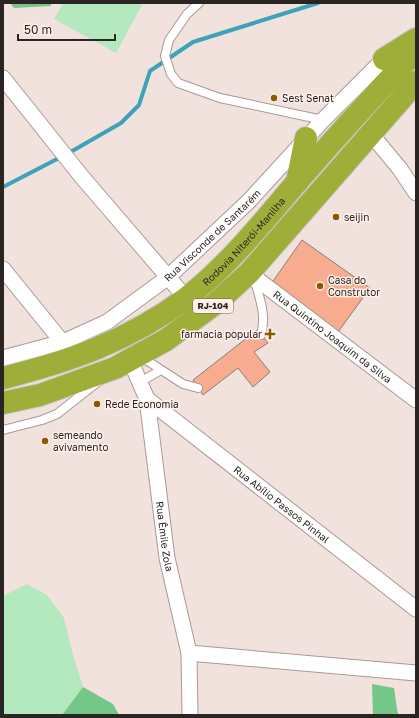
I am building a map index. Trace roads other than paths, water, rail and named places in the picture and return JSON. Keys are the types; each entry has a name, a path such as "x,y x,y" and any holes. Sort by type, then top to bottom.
{"highway":[{"path":"384,59 416,39"},
{"name":"Rodovia Niterói-Manilha","path":"3,378 69,350 130,334 186,298 258,228 297,182 416,51"},
{"name":"RJ-104","path":"3,403 40,395 128,361 166,340 216,303 252,275 416,82"},
{"path":"297,182 306,138"}],"street":[{"name":"Rua Visconde de Santarém","path":"3,358 69,350 167,278 248,201 323,120 384,59"},
{"path":"5,84 167,278 186,298"},
{"path":"371,134 400,169 416,192"},
{"path":"400,169 416,170"},
{"path":"3,269 69,350"},
{"name":"Rua Quintino Joaquim da Silva","path":"252,275 416,400"},
{"name":"Rua Êmile Zola","path":"128,361 140,382 147,399 167,558 189,653 190,715"},
{"name":"Rua Abílio Passos Pinhal","path":"147,399 416,609"},
{"path":"189,653 416,674"}],"lane":[{"path":"199,3 187,14 169,40 165,56 171,74 178,83 220,98 323,120"},
{"path":"252,275 262,305 264,326 261,335"},
{"path":"3,430 42,420 57,414 128,361 161,370 183,384 198,388"},
{"path":"140,382 161,370"}],"waterway":[{"path":"67,154 121,123 139,105 150,71 193,42 318,3"},
{"path":"3,187 61,157"}],"place":[{"name":"Sest Senat","path":"274,98"},
{"name":"seijin","path":"336,217"},
{"name":"Casa do Construtor","path":"320,286"},
{"name":"farmacia popular","path":"270,334"},
{"name":"Rede Economia","path":"97,404"},
{"name":"semeando avivamento","path":"45,441"}]}
